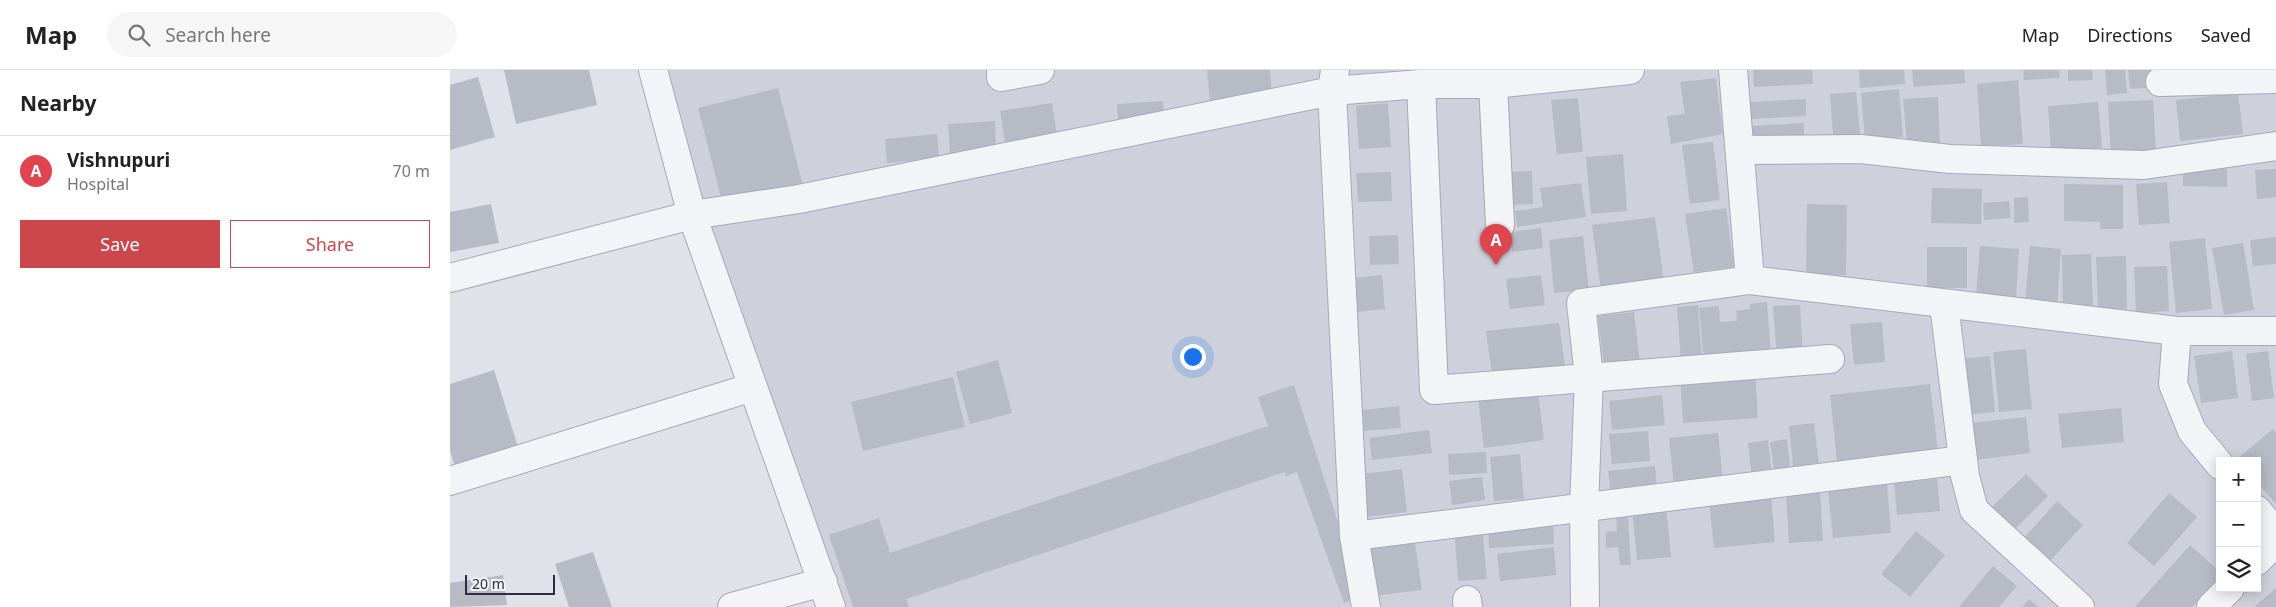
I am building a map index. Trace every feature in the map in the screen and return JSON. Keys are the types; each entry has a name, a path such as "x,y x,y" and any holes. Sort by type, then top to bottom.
{"street":[{"path":"653,70 692,215 827,595 732,607"},
{"path":"1001,70 1001,77 1040,70"},
{"path":"450,278 692,215 799,199 1333,81 1429,79 1493,84 1630,70"},
{"path":"1733,70 1750,280"},
{"path":"1429,79 1434,390 1830,359"},
{"path":"2160,82 2276,79"},
{"path":"1333,81 1354,536 1366,607"},
{"path":"1493,84 1500,225"},
{"path":"1740,150 1861,149 1950,159 2144,165 2276,146"},
{"path":"1585,607 1584,508 1589,377 1581,303 1750,280 2177,331 2276,330"},
{"path":"1944,304 1965,476 1974,510 2080,607"},
{"path":"2177,331 2173,384 2192,431 2216,460"},
{"path":"450,481 752,387"},
{"path":"1354,536 1963,460"},
{"path":"2261,515 2276,533"},
{"path":"2261,557 2276,542"},
{"path":"2211,607 2226,592"}],"shaded area":[{"path":"649,70 2276,70 2276,607 840,607"}],"building":[{"path":"504,70 589,70 597,105 516,124"},
{"path":"1207,70 1270,70 1272,97 1210,103"},
{"path":"1753,70 1812,70 1813,84 1754,87"},
{"path":"1859,70 1904,70 1905,84 1860,88"},
{"path":"1912,70 1964,70 1965,83 1914,87"},
{"path":"2023,70 2059,70 2060,78 2024,80"},
{"path":"2068,70 2092,70 2093,80 2068,81"},
{"path":"2105,70 2125,70 2127,93 2107,95"},
{"path":"2128,70 2158,70 2159,87 2130,89"},
{"path":"478,77 495,137 450,150 450,85"},
{"path":"1716,78 1723,134 1671,144 1667,116 1685,114 1680,82"},
{"path":"2018,80 2023,144 1981,147 1977,84"},
{"path":"778,88 804,189 724,209 698,108"},
{"path":"1899,89 1903,137 1865,140 1861,93"},
{"path":"1856,92 1860,134 1833,136 1830,94"},
{"path":"2238,93 2243,134 2180,141 2176,100"},
{"path":"1938,97 1940,149 1907,144 1903,99"},
{"path":"1578,98 1583,152 1557,154 1551,100"},
{"path":"1806,99 1806,116 1751,119 1750,102"},
{"path":"2153,100 2156,153 2111,156 2108,102"},
{"path":"1163,101 1164,120 1118,123 1117,104"},
{"path":"2098,102 2102,148 2051,153 2048,106"},
{"path":"1052,103 1057,135 1005,142 1000,111"},
{"path":"1388,103 1391,147 1359,149 1356,106"},
{"path":"995,121 996,151 950,154 948,124"},
{"path":"1804,123 1804,138 1751,140 1750,126"},
{"path":"937,134 939,158 887,163 885,139"},
{"path":"1713,142 1720,200 1690,204 1682,145"},
{"path":"1623,154 1627,211 1591,214 1586,157"},
{"path":"2227,166 2227,187 2183,186 2183,167"},
{"path":"2276,169 2276,197 2257,199 2255,170"},
{"path":"1532,171 1533,204 1511,205 1510,172"},
{"path":"1391,172 1392,201 1358,202 1356,173"},
{"path":"2167,182 2170,223 2139,225 2136,184"},
{"path":"1581,183 1586,217 1517,227 1515,211 1543,207 1540,188"},
{"path":"2064,184 2123,185 2123,229 2100,229 2100,222 2064,221"},
{"path":"1932,188 1982,189 1981,224 1931,223"},
{"path":"2028,197 2029,222 2014,223 2014,198"},
{"path":"2009,201 2011,218 1984,220 1983,203"},
{"path":"491,204 499,243 450,252 450,212"},
{"path":"1807,204 1847,205 1846,275 1806,274"},
{"path":"1726,208 1734,267 1694,272 1685,214"},
{"path":"1655,217 1664,282 1601,290 1592,225"},
{"path":"1541,228 1543,248 1512,252 1510,232"},
{"path":"1398,235 1399,264 1370,265 1369,236"},
{"path":"1583,236 1589,290 1554,293 1549,240"},
{"path":"2276,237 2276,264 2253,266 2250,240"},
{"path":"2205,238 2212,309 2176,313 2169,242"},
{"path":"2243,243 2254,310 2224,315 2212,248"},
{"path":"1980,246 2019,249 2016,298 1976,296"},
{"path":"2030,246 2061,249 2057,306 2025,303"},
{"path":"1927,247 1967,247 1967,288 1927,288"},
{"path":"2091,254 2093,306 2063,306 2062,255"},
{"path":"2126,256 2127,309 2098,309 2096,257"},
{"path":"2167,266 2169,311 2136,313 2134,267"},
{"path":"1382,275 1385,309 1356,312 1353,278"},
{"path":"1541,275 1545,305 1510,309 1506,279"},
{"path":"1767,302 1771,355 1704,360 1699,308 1719,306 1720,322 1737,321 1736,311 1750,309 1750,304"},
{"path":"1698,305 1702,358 1681,360 1677,307"},
{"path":"1800,305 1803,358 1777,360 1773,306"},
{"path":"1634,312 1640,363 1604,367 1598,316"},
{"path":"1882,322 1885,362 1854,365 1850,324"},
{"path":"1559,323 1566,373 1493,382 1486,331"},
{"path":"2026,349 2032,409 1999,412 1993,352"},
{"path":"2232,351 2238,398 2201,403 2194,356"},
{"path":"2268,351 2274,398 2252,401 2246,354"},
{"path":"1990,356 1995,412 1965,415 1960,359"},
{"path":"998,360 1012,413 970,424 956,372"},
{"path":"494,370 518,447 455,467 450,451 450,384"},
{"path":"1755,370 1758,418 1683,423 1680,376"},
{"path":"953,377 965,427 863,451 851,402"},
{"path":"1930,384 1939,459 1838,471 1830,395"},
{"path":"1294,385 1362,597 1344,603 1297,472 1286,476 1285,472 906,599 909,607 853,607 829,535 879,518 890,553 1268,426 1258,397"},
{"path":"1538,392 1544,440 1484,448 1478,399"},
{"path":"1662,395 1665,425 1612,430 1609,401"},
{"path":"1399,406 1401,428 1364,431 1363,410"},
{"path":"2121,408 2124,442 2062,448 2058,414"},
{"path":"2026,417 2030,453 1975,460 1971,423"},
{"path":"1814,423 1820,473 1794,476 1789,426"},
{"path":"2273,429 2276,432 2276,504 2261,487 2261,457 2239,457"},
{"path":"1429,430 1432,453 1372,460 1369,438"},
{"path":"1648,431 1650,461 1612,464 1609,434"},
{"path":"1718,433 1723,481 1674,486 1669,438"},
{"path":"1787,439 1791,474 1775,476 1770,442"},
{"path":"1768,440 1772,475 1752,478 1748,443"},
{"path":"1486,452 1487,473 1449,475 1448,454"},
{"path":"1520,454 1524,499 1494,501 1490,457"},
{"path":"1655,466 1657,489 1611,494 1608,471"},
{"path":"1402,469 1407,512 1367,517 1362,474"},
{"path":"2026,474 2048,496 2014,530 1992,507"},
{"path":"1482,477 1485,500 1452,505 1449,481"},
{"path":"1937,479 1940,511 1897,515 1894,483"},
{"path":"1887,484 1891,533 1833,538 1828,489"},
{"path":"1820,491 1823,541 1789,543 1786,493"},
{"path":"2169,493 2197,517 2154,566 2127,543"},
{"path":"1771,495 1775,542 1714,548 1709,501"},
{"path":"2057,501 2083,525 2050,561 2024,538"},
{"path":"1666,506 1671,557 1637,560 1632,509"},
{"path":"1628,517 1631,565 1620,565 1618,547 1606,548 1606,532 1617,531 1616,518"},
{"path":"1553,521 1554,544 1489,548 1488,525"},
{"path":"1482,523 1487,579 1458,581 1454,525"},
{"path":"1413,531 1422,590 1374,596 1366,538"},
{"path":"1916,531 1945,555 1910,597 1881,574"},
{"path":"2190,545 2216,568 2216,580 2192,607 2135,607"},
{"path":"1554,547 1556,575 1500,581 1497,554"},
{"path":"593,552 612,607 569,607 555,564"},
{"path":"1993,566 2017,586 1999,607 1959,607"},
{"path":"503,575 507,605 450,607 450,583"},
{"path":"2276,588 2276,607 2254,607"},
{"path":"2029,599 2038,607 2022,607"}],"place":[{"name":"Vishnupuri","path":"1496,265"}]}
